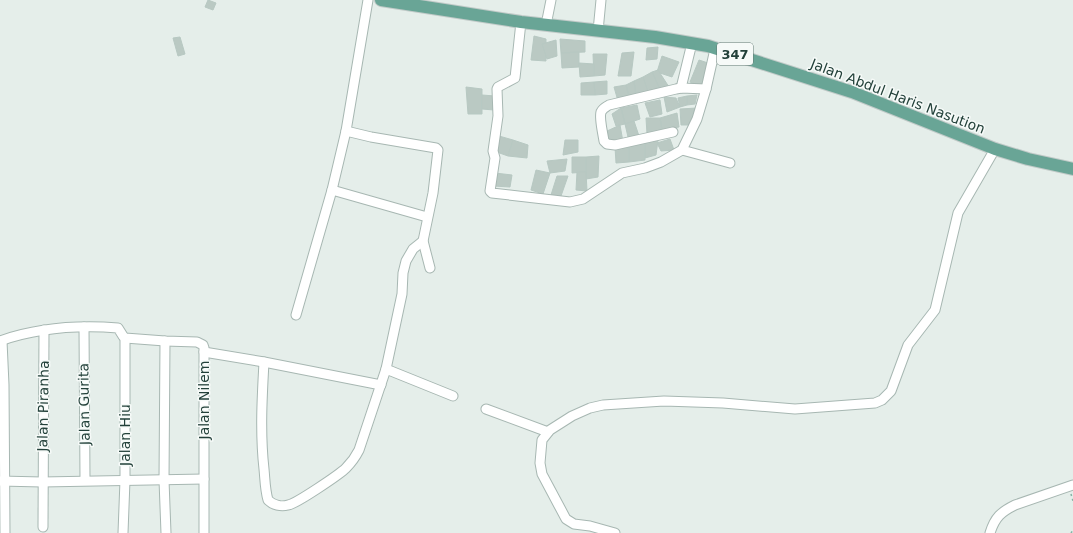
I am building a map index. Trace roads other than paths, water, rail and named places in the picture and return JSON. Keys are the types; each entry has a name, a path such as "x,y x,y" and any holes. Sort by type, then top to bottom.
{"main road":[{"name":"Jalan Abdul Haris Nasution","path":"381,0 521,22 655,37 692,43 852,92 994,149 1028,159 1073,169"}],"street":[{"path":"296,316 332,190 346,131 368,0"},
{"path":"546,25 550,0"},
{"path":"598,31 601,0"},
{"path":"521,22 516,78 498,87 497,89 498,116 493,151 495,158 491,192 570,202 576,201 583,199 622,173 645,168 661,162 682,150 697,119 706,89 715,49"},
{"path":"681,88 692,43"},
{"path":"673,132 615,145 607,144 604,141 601,117 602,112 604,108 609,105 681,88 706,89"},
{"path":"346,131 438,149 423,241 430,268"},
{"path":"615,533 590,526 574,524 566,519 542,474 540,451 542,440 548,432 572,416 590,408 603,405 664,401 723,403 795,409 875,403 882,400 891,391 908,345 935,310 958,213 994,149"},
{"path":"682,150 730,163"},
{"path":"332,190 427,217"},
{"path":"264,362 261,435 266,487 268,500 280,506 292,504 340,473 352,462 359,450 386,370 402,294 403,273 406,261 412,249 423,241"},
{"name":"Jalan Nilem","path":"1,341 40,331 84,327 117,328 125,338 197,342 204,346 204,533"},
{"name":"Jalan Gurita","path":"84,327 85,480"},
{"name":"Jalan Piranha","path":"40,331 43,527"},
{"name":"Jalan Hiu","path":"123,533 125,338"},
{"path":"1,341 4,385 2,480 5,533"},
{"path":"165,341 164,480 166,533"},
{"path":"204,352 381,385"},
{"path":"386,370 453,396"},
{"path":"486,409 548,432"},
{"path":"2,480 42,482 85,480 204,479"},
{"path":"990,533 992,524 998,515 1008,509 1015,505 1073,485"}]}
